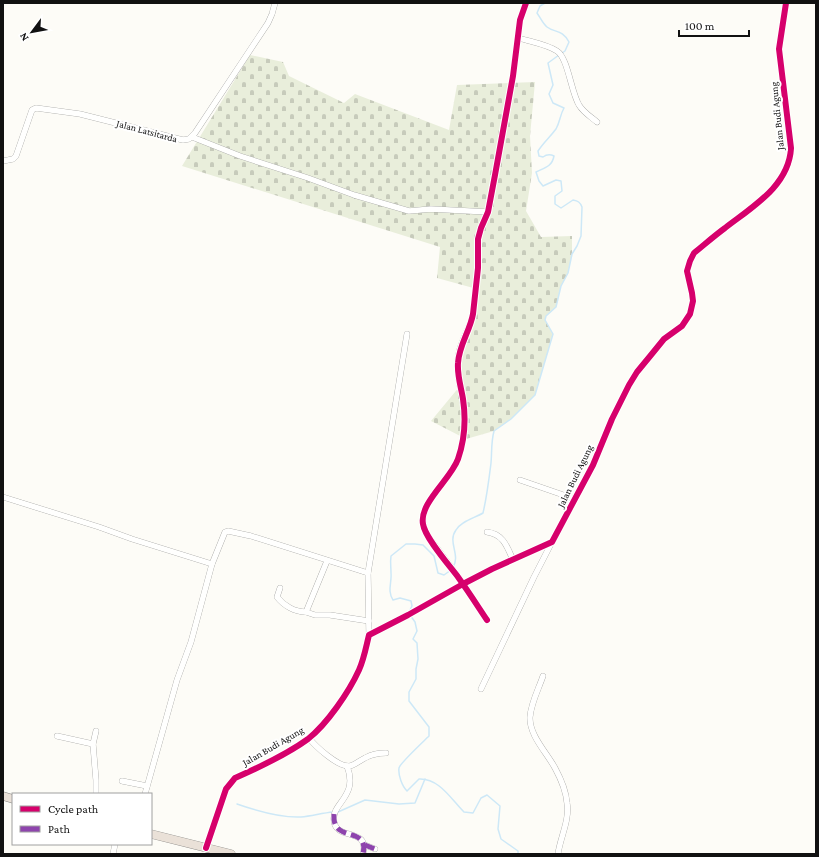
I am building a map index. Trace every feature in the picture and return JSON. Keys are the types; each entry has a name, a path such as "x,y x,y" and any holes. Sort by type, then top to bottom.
{"highway":[{"path":"152,834 230,854"}],"street":[{"name":"Jalan Latsitarda","path":"3,161 13,159 16,156 31,112 36,108 80,114 183,140 192,137 268,22 275,3"},
{"path":"487,620 463,584 424,531 422,520 431,499 448,477 456,463 461,446 465,422 458,364 459,352 472,321 478,268 478,239 488,212 519,38 520,20 526,3"},
{"name":"Jalan Budi Agung","path":"482,689 534,577 593,465 612,418 629,385 664,339 682,326 690,314 693,302 687,271 694,253 763,199 779,180 790,158 791,148 779,49 786,3"},
{"path":"519,38 547,46 560,54 576,100 580,107 597,122"},
{"path":"192,137 240,156 354,195 409,211 431,209 488,212"},
{"name":"Jalan Budi Agung","path":"206,848 225,791 230,783 235,778 258,767 309,738 329,717 358,673 362,663 369,635 368,573 407,334"},
{"path":"520,480 575,499"},
{"path":"3,497 212,564"},
{"path":"145,793 177,680 191,642 212,564 223,535 227,531 252,536 368,573"},
{"path":"487,532 496,534 504,540 513,560"},
{"path":"369,635 463,584 552,542"},
{"path":"306,612 327,561"},
{"path":"280,588 277,596 295,611 315,615 330,615 369,621"},
{"path":"543,676 532,709 531,723 539,742 558,774 567,802 566,822 558,854"},
{"path":"96,731 93,744 96,793"},
{"path":"57,736 93,744"},
{"path":"309,738 321,751 337,762 347,766 353,765 369,756 386,753"},
{"path":"347,766 350,776 349,788 345,798 335,812 334,821 342,832 359,838 365,845 375,849"},
{"path":"122,781 147,786"},
{"path":"363,854 365,845"}],"green space":[{"path":"250,55 283,62 289,76 344,103 355,94 449,130 457,85 535,82 530,136 532,173 526,211 541,237 572,236 572,254 568,273 561,286 556,307 546,316 545,320 553,334 535,395 511,419 494,431 466,439 431,421 460,386 456,356 471,329 477,289 437,278 440,247 182,166"}],"waterway":[{"path":"545,3 540,6 537,13 546,26 564,35 569,42 565,51 562,53"},
{"path":"453,567 456,558 453,544 456,530 465,522 483,513 489,481 494,431 511,419 535,395 553,334 545,320 546,316 556,307 561,286 568,273 572,254 581,236 582,207 578,201 573,200 561,208 555,204 555,196 562,191 561,181 556,180 543,186 539,181 536,172 547,167 553,160 554,156 539,156 538,151 556,129 564,108 553,103 549,94 553,85 548,63 559,55"},
{"path":"409,612 412,606 411,601 400,598 393,600 391,597 391,556 406,544 423,545 434,556 438,573 444,575 451,570"},
{"path":"410,615 415,622 417,631 413,639 417,643 418,659 416,679 409,692 409,701 429,727 429,736 400,765 399,774 402,783 407,791 419,779 433,782 444,790 464,812 473,813 481,798 487,795 500,806 498,829 501,839 518,851 518,854"},
{"path":"338,812 365,800 399,804 415,803 425,779"},
{"path":"237,804 277,815 293,817 333,812"}],"marked path":[{"path":"334,814 335,823 338,829 361,840 364,845 363,854"},
{"path":"365,845 375,849"}],"cycle path":[{"path":"487,620 428,536 423,524 423,516 430,499 454,467 462,444 464,414 458,372 459,356 473,314 478,268 478,239 488,212 513,76 520,20 526,3"},
{"path":"206,848 226,789 235,778 291,750 308,739 323,725 337,707 355,679 362,662 369,635 492,569 552,542 593,465 612,419 629,385 637,372 664,339 682,326 690,314 693,301 687,271 694,253 757,203 784,174 789,161 791,148 779,49 786,3"}]}
